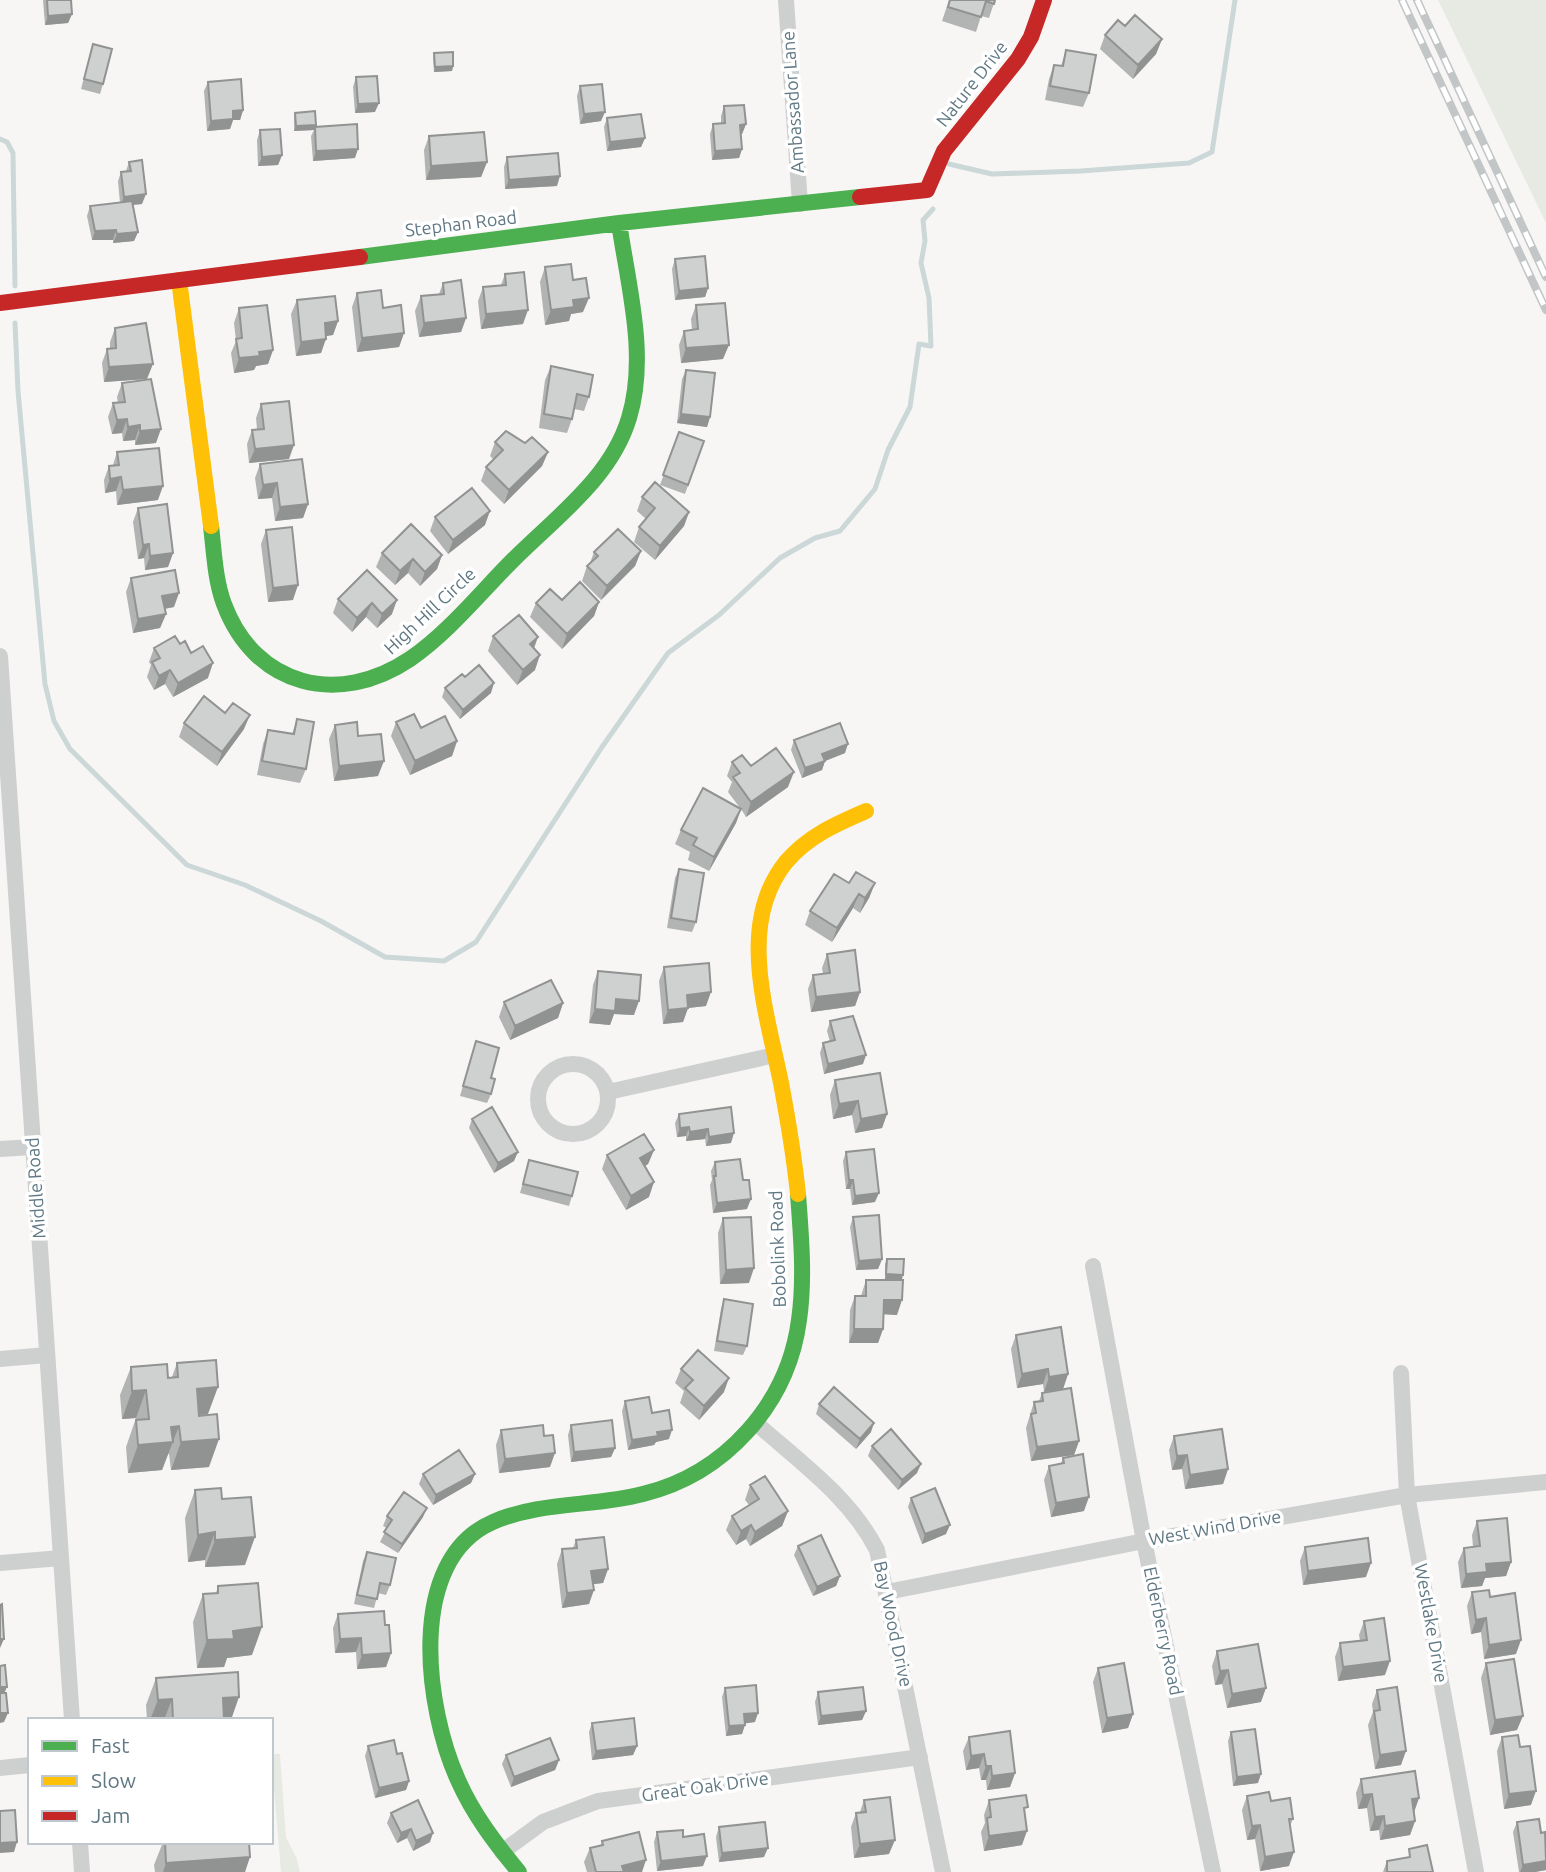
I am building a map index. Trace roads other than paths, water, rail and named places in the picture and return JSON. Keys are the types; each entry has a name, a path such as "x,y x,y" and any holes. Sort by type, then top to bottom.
{"street":[{"name":"Ambassador Lane","path":"786,0 800,204"},
{"name":"Nature Drive","path":"927,190 944,151 1018,59 1031,37 1044,0"},
{"name":"Stephan Road","path":"0,303 619,223 927,190"},
{"name":"High Hill Circle","path":"179,280 220,594 227,615 251,651 278,670 308,683 351,685 393,672 411,660 588,487 620,443 635,391 636,364 619,223"},
{"name":"Middle Road","path":"0,666 7,879 33,1147 72,1718"},
{"name":"Bobolink Road","path":"519,1872 467,1803 452,1771 435,1706 429,1627 437,1584 447,1564 462,1545 498,1520 519,1513 641,1495 681,1481 717,1460 756,1423 777,1392 789,1365 801,1303 796,1189 790,1137 758,966 756,942 767,895 790,857 808,840 830,826 866,811"},
{"path":"608,1092 775,1055"},
{"path":"573,1063 596,1071 608,1092 605,1114 589,1130 578,1134 566,1134 546,1123 537,1102 542,1079 561,1065 573,1063"},
{"path":"0,1150 33,1147"},
{"name":"Elderberry Road","path":"1093,1266 1144,1541 1213,1872"},
{"path":"0,1359 47,1355"},
{"name":"Westlake Drive","path":"1401,1373 1407,1495 1476,1872"},
{"name":"Bay Wood Drive","path":"756,1423 849,1506 865,1525 877,1550 943,1872"},
{"name":"West Wind Drive","path":"887,1592 1144,1541 1407,1495 1546,1482"},
{"path":"0,1563 61,1558"},
{"name":"Great Oak Drive","path":"502,1852 543,1822 597,1801 920,1757"},
{"path":"0,1768 28,1765"},
{"path":"80,1844 82,1872"}],"waterway":[{"path":"949,164 992,174 1081,171 1189,163 1212,152 1235,0"},
{"path":"0,139 7,142 13,153 15,286"},
{"path":"15,323 18,391 45,684 54,721 70,749 187,865 245,885 321,921 385,957 444,961 476,942 602,747 668,653 719,615 780,558 815,538 840,531 875,489 888,450 910,407 919,344 931,346 929,298 921,263 925,241 923,220 933,209"}],"railway":[{"path":"1402,0 1546,310"},
{"path":"1417,0 1546,277"}]}
